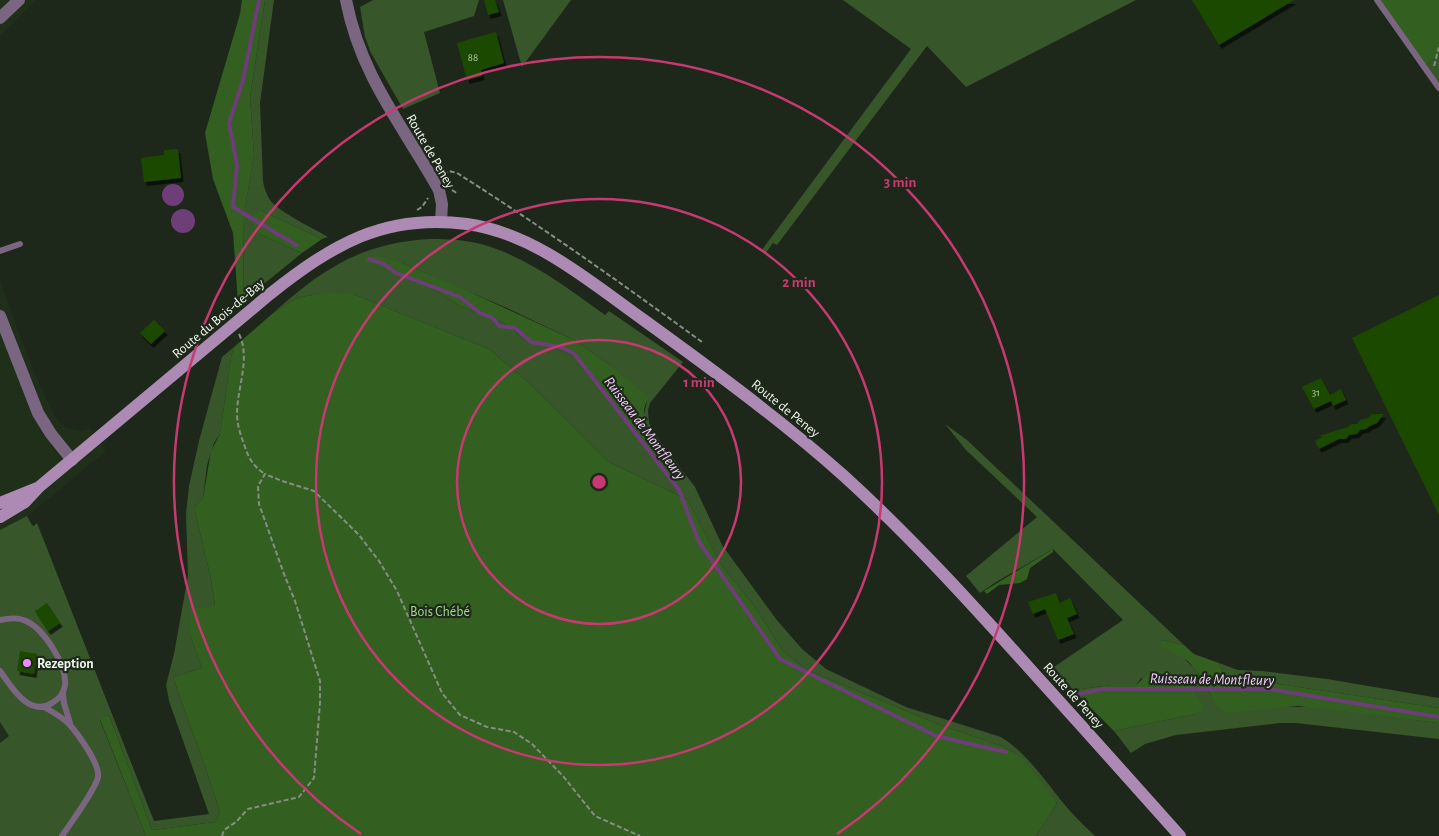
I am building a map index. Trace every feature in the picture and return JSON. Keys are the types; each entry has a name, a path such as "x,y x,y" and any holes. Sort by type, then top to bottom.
{"main road":[{"name":"Route du Bois-de-Bay","path":"0,517 25,502 39,487 294,275 333,249 369,232 413,222 441,222"},
{"name":"Route de Peney","path":"441,222 491,229 524,241 552,256 708,367 805,442 881,512 972,604 1180,836"},
{"name":"Route du Bois-de-Bay","path":"0,504 39,487"}],"street":[{"path":"0,18 19,0"},
{"name":"Route de Peney","path":"346,0 353,31 371,75 441,196 441,222"},
{"path":"0,316 38,413 51,434 72,460"}],"lane":[{"path":"1377,0 1439,88"},
{"path":"0,251 20,244"},
{"path":"0,620 19,619 35,627 55,652 61,664 65,681 64,703 70,725"},
{"path":"0,670 22,699 35,706 44,707 70,725 97,766 97,782 62,836"},
{"path":"44,707 51,704 64,693"}],"path":[{"path":"1431,78 1439,47"},
{"path":"433,180 447,172 457,173 575,250 702,342"},
{"path":"413,222 412,211 422,207 426,198 458,194"},
{"path":"242,339 244,359 238,399 237,422 246,451 257,469 282,481 314,491 359,535 379,561 397,591 442,693 460,715 487,727 514,732 532,744 563,776 595,816 640,836"},
{"path":"222,836 224,830 236,822 248,809 299,797 314,778 320,681 296,601 284,574 259,504 258,486 265,474"}],"shaded area":[{"path":"0,0 36,0 0,36"},
{"path":"173,184 181,187 184,195 181,203 173,206 165,203 162,195 165,187"},
{"path":"183,209 192,212 195,221 192,230 183,233 174,230 171,221 174,212"},
{"path":"0,280 24,347 54,415 62,425 68,428 81,431 90,428 106,451 23,520 0,530"},
{"path":"0,722 10,736 0,743"}],"green space":[{"path":"242,0 265,0 250,97 254,155 244,215 243,301 238,302 233,233 213,179 205,133 240,14"},
{"path":"265,0 274,0 260,103 264,186 270,200 275,205 328,237 322,239 260,210 255,232 302,253 243,301 244,215 254,155 250,97"},
{"path":"373,0 479,0 474,16 424,32 440,93 403,109 371,53 365,37 360,7"},
{"path":"503,0 571,0 522,67"},
{"path":"843,0 1136,0 966,87 927,46 777,245 773,243 765,254 761,251 911,49"},
{"path":"1377,0 1439,0 1439,55 1423,67"},
{"path":"1439,55 1439,88 1423,67"},
{"path":"260,210 322,239 302,253 255,232 252,217"},
{"path":"430,239 459,240 474,242 504,252 549,276 605,315 609,311 683,362 650,403 648,410 649,423 656,436 695,487 722,545 776,619 802,649 826,669 906,707 1001,737 1030,762 1070,811 1095,836 1036,836 1057,803 1015,753 1002,746 940,725 807,670 783,651 755,607 720,563 688,500 609,462 527,381 489,349 353,294 312,295 297,298 272,314 308,284 344,261 383,246","holes":["362,260 402,263 507,308 576,341 610,365 647,401 643,419 646,428 608,399 571,355 560,350 525,341 504,323 460,306 425,284"]},
{"path":"380,256 457,286 576,341 610,365 649,397 644,408 644,414 654,457 571,355 560,350 525,341 504,323 460,306 425,284 361,260"},
{"name":"Bois Chébé","path":"331,293 353,294 489,349 527,381 609,462 688,500 720,563 755,607 783,651 807,670 940,725 1002,746 1025,761 1057,803 1036,836 146,836 100,719 109,715 152,830 215,822 220,813 173,677 202,668 190,635 191,609 215,606 211,579 194,507 203,498 211,451 220,434 234,347 272,314 297,298"},
{"path":"234,347 220,434 214,443 207,465 203,498 194,507 211,579 215,606 190,635 202,668 173,677 220,813 215,822 152,830 109,715 100,720 146,836 0,836 0,743 9,736 0,722 0,530 27,516 32,525 34,526 37,523 154,821 209,814 169,701 166,685 174,654 188,576 186,514 189,486 222,357"},
{"path":"945,424 967,440 1184,645 1161,640 1177,652 1197,672 1211,696 1278,707 1314,707 1439,723 1439,739 1296,723 1280,723 1176,735 1145,744 1131,753 1114,731 1195,714 1141,678 1136,685 1112,685 1073,690 1054,667 1123,620 1053,549 980,593 966,576 1037,517 966,450"},
{"path":"1053,549 1053,552 1030,568 1027,579 1020,583 999,585 987,594 984,591"},
{"path":"1161,640 1184,645 1194,654 1219,663 1225,677 1235,681 1258,681 1439,708 1439,723 1298,706 1229,713 1219,709 1205,682 1188,661 1160,646"},
{"path":"1219,663 1238,670 1327,679 1439,698 1439,708 1258,681 1235,681 1225,677"},
{"path":"1164,671 1178,676 1188,683 1203,705 1202,710 1195,714 1114,731 1073,690 1112,685 1136,685 1150,672"}],"building":[{"path":"484,0 495,0 499,12 488,15"},
{"path":"1192,0 1294,0 1219,45"},
{"path":"496,32 504,63 481,70 482,76 467,80 457,43"},
{"path":"178,149 181,178 144,182 141,158 164,155 164,150"},
{"path":"1439,295 1439,515 1352,338"},
{"path":"154,320 165,331 151,344 140,333"},
{"path":"1321,378 1330,395 1341,389 1346,400 1333,406 1331,401 1314,409 1302,387"},
{"path":"1372,414 1384,414 1377,423 1360,430 1357,434 1349,435 1346,439 1339,439 1319,449 1315,441 1323,437 1319,436 1348,427 1351,424 1357,424 1360,420 1368,418"},
{"path":"1056,593 1060,603 1070,598 1077,614 1067,618 1074,634 1058,640 1045,609 1033,614 1028,602"},
{"path":"47,603 60,623 48,631 35,611"},
{"name":"Rezeption","path":"20,651 37,654 34,674 17,671"}],"waterway":[{"name":"Ruisseau de Montfleury","path":"259,0 243,80 229,123 237,165 233,207 296,245"},
{"name":"Ruisseau de Montfleury","path":"369,259 384,264 396,273 460,297 480,313 493,318 499,326 515,328 531,342 560,347 576,356 679,490 699,542 780,659 936,736 1006,752"},
{"name":"Ruisseau de Montfleury","path":"1074,695 1103,689 1269,689 1439,717"}],"place":[{"name":"Rezeption","path":"27,663"}]}
